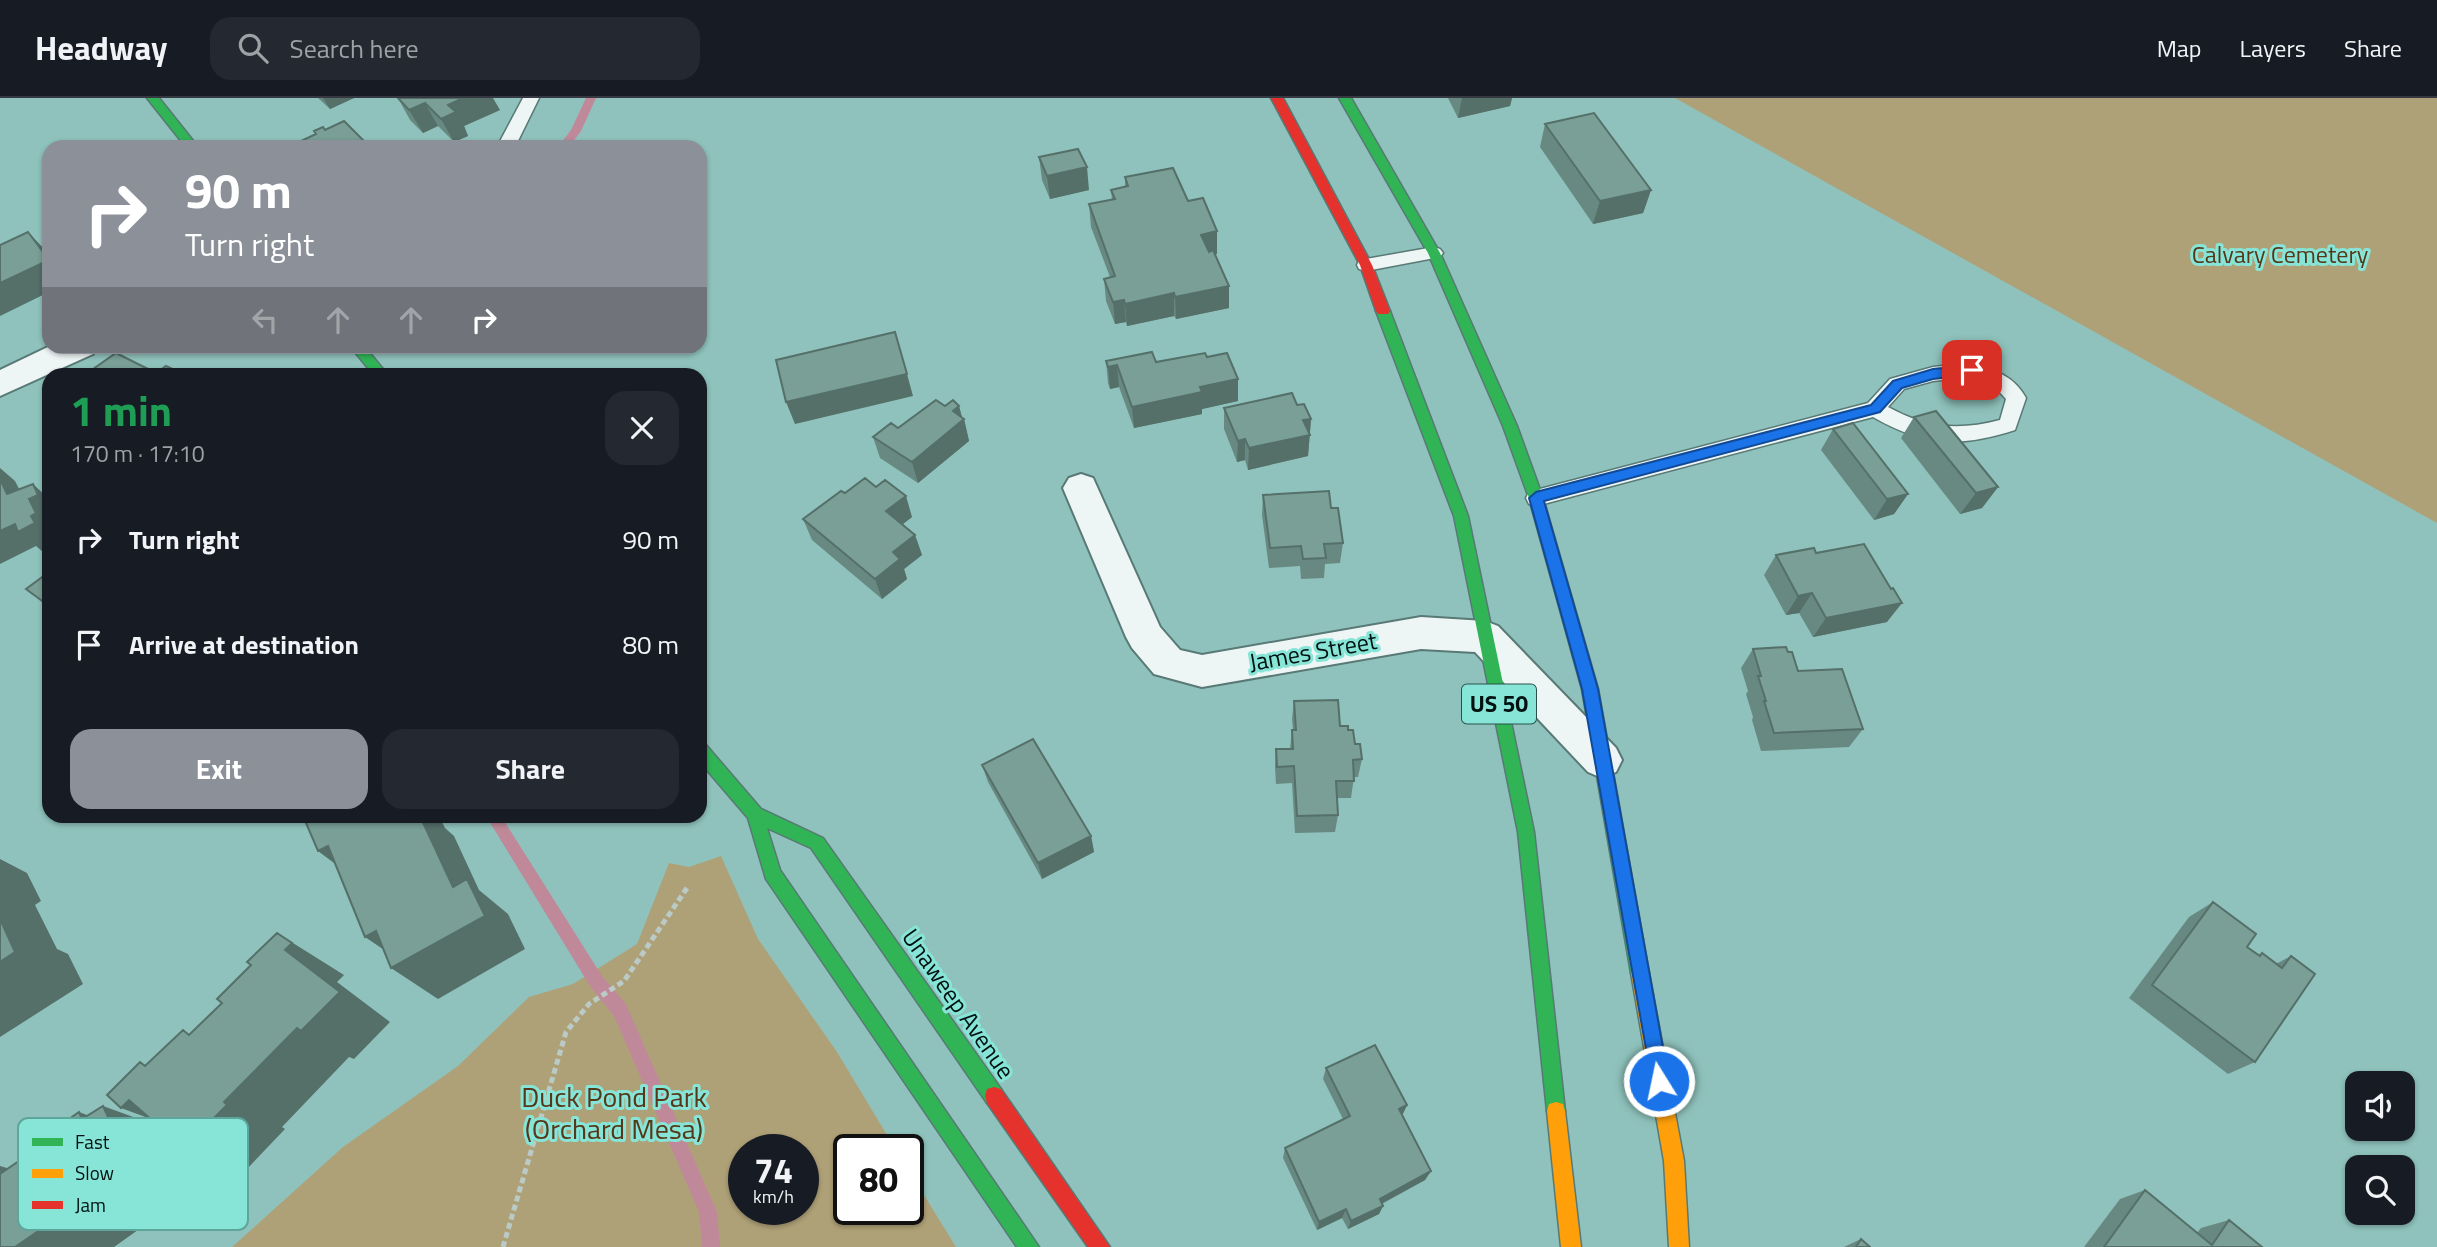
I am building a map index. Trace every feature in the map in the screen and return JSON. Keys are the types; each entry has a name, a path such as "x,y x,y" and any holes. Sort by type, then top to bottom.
{"main road":[{"path":"153,98 186,140"},
{"name":"US 50","path":"1277,98 1366,265 1461,516 1526,832 1571,1247"},
{"path":"1345,98 1434,253 1510,426 1536,498 1590,689 1674,1161 1679,1247"},
{"path":"363,354 375,368"},
{"name":"Unaweep Avenue","path":"707,758 755,814 817,843 1100,1247"},
{"name":"Unaweep Avenue","path":"755,814 772,873 1029,1247"}],"street":[{"path":"0,384 64,354"},
{"name":"James Street","path":"1081,488 1145,637 1168,663 1202,671 1421,634 1485,637"},
{"path":"1485,637 1602,760"}],"lane":[{"path":"510,140 531,98"},
{"path":"1366,265 1434,253"},
{"path":"1536,498 1875,409 1898,384 1933,374 1972,370 2000,380 2016,398 2008,425 1972,436 1940,437 1899,424 1875,409"}],"path":[{"path":"503,1247 566,1032 589,1004 624,981 687,888"}],"green space":[{"name":"Calvary Cemetery","path":"1675,98 2437,98 2437,523"},
{"name":"Duck Pond Park (Orchard Mesa)","path":"721,856 758,939 837,1052 886,1134 833,1134 833,1225 924,1225 924,1195 956,1247 232,1247 343,1147 458,1066 529,997 573,984 637,944 669,863 689,867"}],"building":[{"path":"398,98 463,98 448,105 456,112 441,119 425,103 409,110"},
{"path":"1594,113 1651,190 1600,201 1545,124"},
{"path":"344,121 363,140 303,140 316,134 314,131 323,127 325,130"},
{"path":"1078,149 1087,167 1047,176 1039,157"},
{"path":"1173,168 1188,201 1203,198 1217,231 1201,235 1209,252 1213,250 1229,286 1175,297 1174,293 1125,304 1124,300 1113,302 1104,279 1115,276 1089,204 1115,199 1111,190 1128,186 1125,177"},
{"path":"28,232 42,251 42,263 0,283 0,245"},
{"path":"895,332 907,374 786,402 776,360"},
{"path":"1152,352 1156,362 1205,353 1207,357 1227,353 1238,379 1200,387 1202,392 1132,407 1117,365 1108,367 1106,361"},
{"path":"118,354 146,368 95,368"},
{"path":"1292,393 1297,405 1304,404 1311,419 1303,420 1310,435 1249,448 1245,439 1238,441 1224,408"},
{"path":"936,400 945,406 953,400 959,406 953,411 964,419 912,462 873,437 891,423 898,428"},
{"path":"1936,411 1998,487 1976,493 1914,417"},
{"path":"1853,423 1908,494 1887,499 1833,429"},
{"path":"865,478 876,487 885,480 906,496 886,511 915,535 893,552 900,559 875,579 803,519 841,491 845,493"},
{"path":"0,479 7,494 33,484 38,495 29,499 36,513 31,516 35,523 18,532 15,524 0,531"},
{"path":"1329,491 1331,508 1338,508 1343,543 1324,544 1326,558 1303,559 1301,546 1270,548 1263,495"},
{"path":"1864,544 1902,603 1826,618 1812,593 1798,596 1776,555 1814,548 1816,553"},
{"path":"42,577 42,601 26,589"},
{"path":"1786,647 1788,652 1792,652 1798,671 1842,669 1863,729 1774,733 1753,649"},
{"path":"1338,700 1340,726 1348,726 1348,730 1353,730 1355,744 1360,744 1362,759 1353,760 1354,781 1336,781 1338,815 1297,816 1294,766 1277,767 1276,749 1293,749 1292,730 1296,730 1294,701"},
{"path":"1033,739 1091,836 1038,863 982,765"},
{"path":"306,823 423,823 453,887 467,879 485,916 391,968 376,931 365,937 328,846 318,851"},
{"path":"2213,902 2256,934 2247,947 2260,956 2262,953 2282,968 2291,956 2315,974 2255,1062 2152,985"},
{"path":"0,922 15,952 0,962"},
{"path":"277,933 292,943 285,950 340,992 301,1031 297,1028 224,1102 227,1105 214,1118 150,1118 129,1100 121,1108 107,1095 140,1062 145,1066 183,1030 189,1035 222,1003 217,999 251,965 247,962"},
{"path":"1375,1045 1407,1105 1399,1109 1431,1171 1380,1199 1383,1206 1351,1221 1346,1209 1319,1222 1285,1148 1350,1116 1326,1068"},
{"path":"103,1106 109,1118 84,1118"},
{"path":"79,1112 82,1118 70,1118"},
{"path":"18,1162 18,1230 40,1230 15,1247 0,1247 0,1174"},
{"path":"2145,1190 2212,1245 2229,1220 2262,1247 2104,1247"},
{"path":"1861,1239 1870,1247 1856,1247"}],"waterway":[{"path":"569,140 576,131 591,98"},
{"path":"497,823 596,981 620,1010 708,1212 711,1247"}],"traffic: fast":[{"path":"153,98 186,140"},
{"path":"1345,98 1434,253 1510,426 1536,498 1590,689 1640,973"},
{"path":"1383,311 1461,516 1526,832 1556,1111"},
{"path":"363,354 375,368"},
{"path":"707,758 755,814 817,843 994,1096"},
{"path":"755,814 772,873 1029,1247"}],"traffic: slow":[{"path":"1640,973 1674,1161 1679,1247"},
{"path":"1556,1111 1571,1247"}],"traffic: jam":[{"path":"1277,98 1366,265 1383,311"},
{"path":"994,1096 1100,1247"}],"route":[{"path":"1659,1081 1590,689 1536,498 1875,409 1898,384 1933,374 1972,370"}]}
